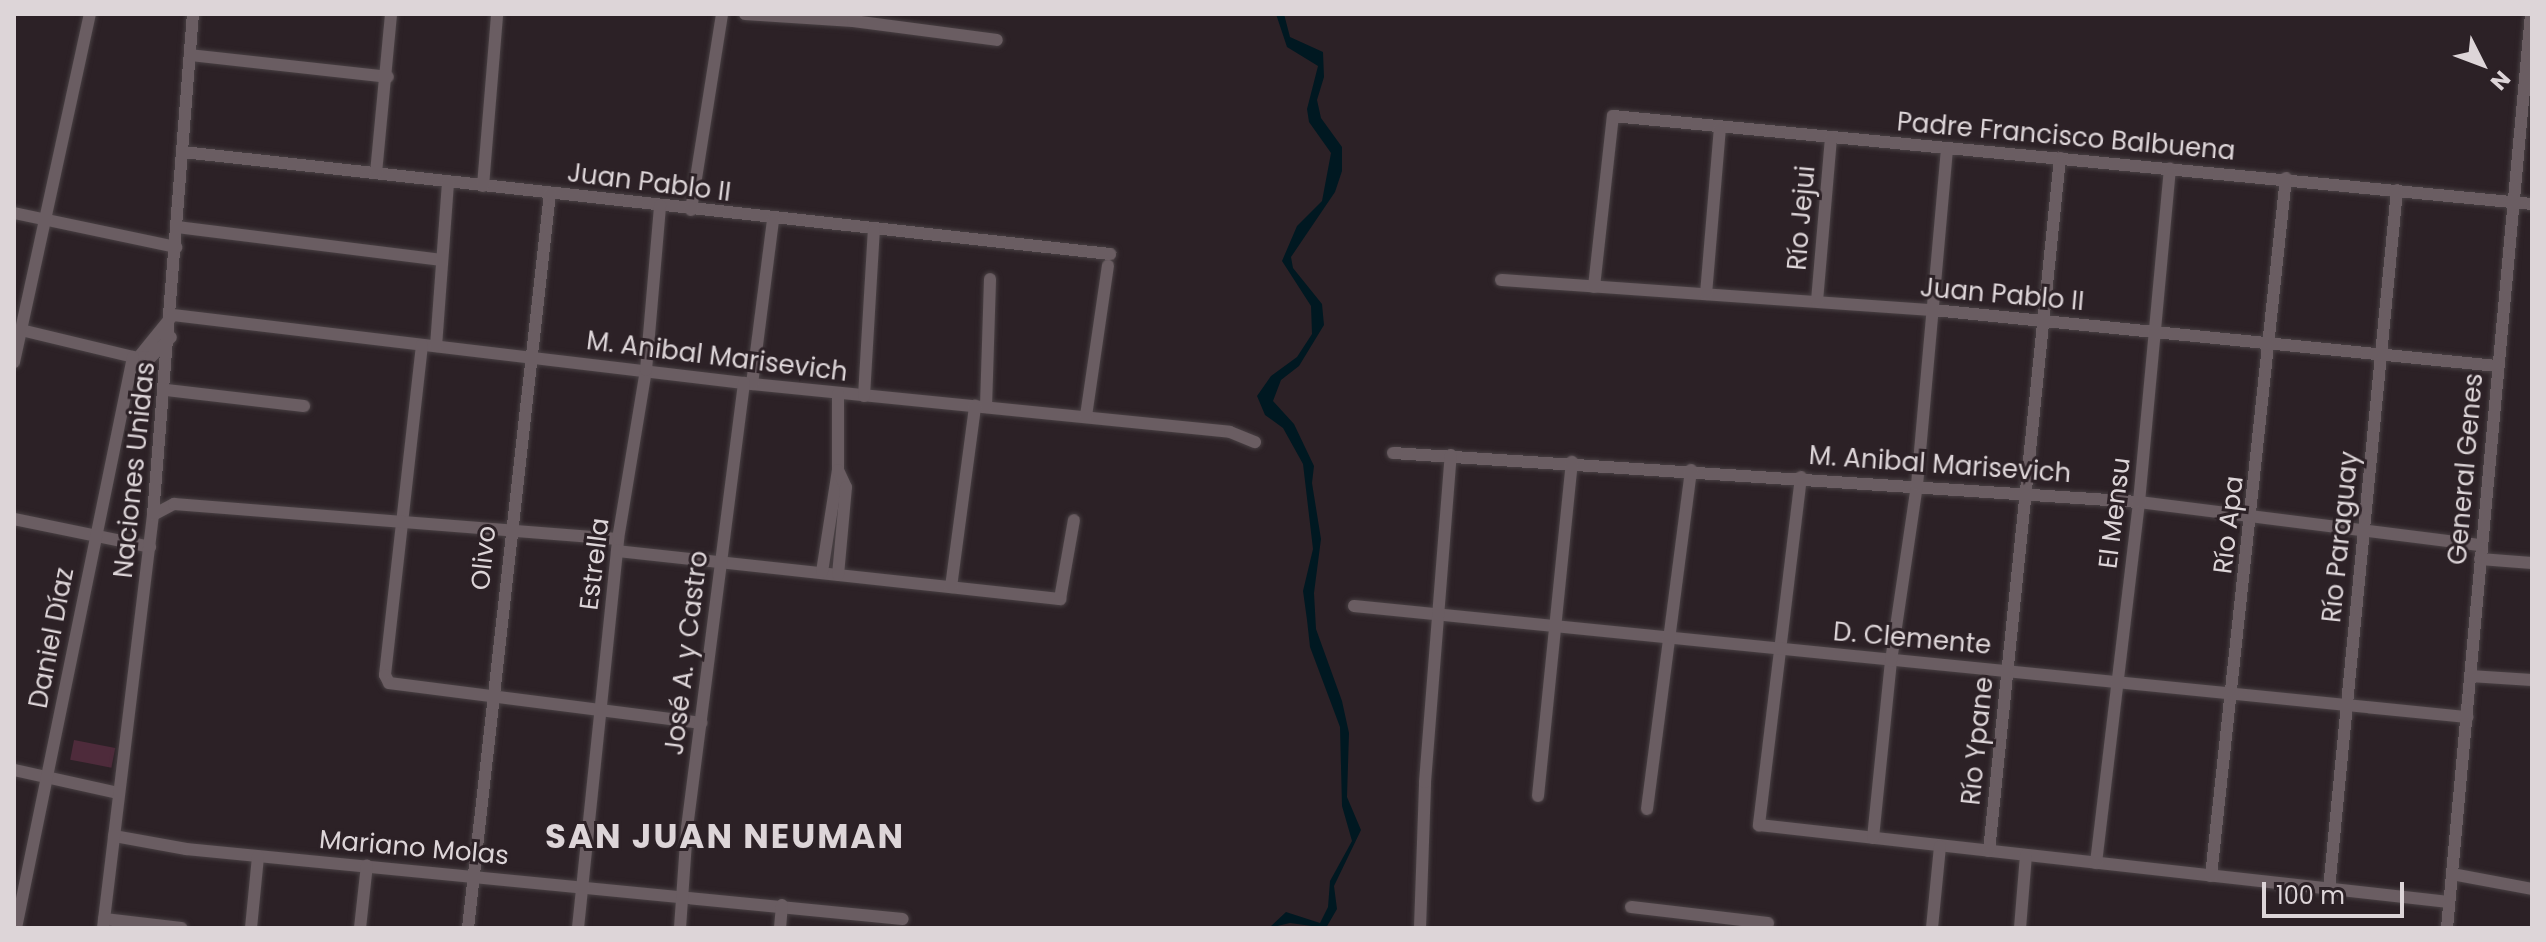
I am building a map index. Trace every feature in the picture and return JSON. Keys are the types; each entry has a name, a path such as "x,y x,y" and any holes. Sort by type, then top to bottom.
{"street":[{"path":"14,362 90,14"},
{"name":"Naciones Unidas","path":"104,924 166,390 193,14"},
{"path":"376,173 388,77 391,14"},
{"path":"483,186 497,14"},
{"path":"691,210 722,14"},
{"path":"745,14 853,21 997,40"},
{"name":"General Genes","path":"2447,928 2531,14"},
{"path":"190,55 388,77"},
{"name":"Padre Francisco Balbuena","path":"1594,287 1613,116 2286,178 2532,204"},
{"path":"1706,294 1720,128"},
{"name":"Río Jejui","path":"1817,301 1831,138"},
{"path":"1873,838 1891,661 1917,485 1947,148"},
{"name":"Juan Pablo II","path":"183,152 874,229 1109,260 1086,416"},
{"name":"Río Ypane","path":"1989,851 2060,158"},
{"name":"El Mensu","path":"2096,863 2139,502 2170,168"},
{"name":"Río Apa","path":"2211,876 2253,514 2286,178"},
{"path":"448,182 442,260 401,519 385,675 389,683 493,693 701,723"},
{"name":"Río Paraguay","path":"2329,889 2397,190"},
{"name":"Olivo","path":"468,928 509,528 550,194"},
{"name":"Estrella","path":"578,928 618,545 646,370 660,206"},
{"path":"14,213 176,247"},
{"name":"José A. y Castro","path":"680,928 719,562 773,220"},
{"path":"177,227 442,260"},
{"path":"864,396 874,229"},
{"path":"951,587 981,406 990,279"},
{"name":"Juan Pablo II","path":"1501,280 1933,310 2497,366"},
{"path":"135,357 173,315"},
{"name":"M. Anibal Marisevich","path":"173,315 838,394 1230,432 1255,442"},
{"path":"21,330 135,357 151,357 171,337"},
{"name":"Daniel Díaz","path":"16,928 95,536 135,357"},
{"path":"166,390 304,406"},
{"path":"822,572 838,470 838,394"},
{"name":"M. Anibal Marisevich","path":"1393,453 1801,477 2139,502 2481,545"},
{"path":"1420,928 1451,455"},
{"path":"1538,796 1572,462"},
{"path":"838,470 846,487 838,575"},
{"path":"1647,809 1691,470"},
{"path":"1801,477 1759,825 2449,902"},
{"path":"153,515 174,504 509,528 719,562 1060,599 1074,520"},
{"path":"14,519 150,547"},
{"path":"2480,559 2532,563"},
{"name":"D. Clemente","path":"1354,606 1891,661 2007,668 2467,717"},
{"path":"2470,676 2532,680"},
{"path":"14,770 118,793"},
{"name":"Mariano Molas","path":"114,836 258,856 683,895 903,919"},
{"path":"1932,928 1940,846"},
{"path":"2020,928 2026,855"},
{"path":"251,928 258,856"},
{"path":"360,928 367,865"},
{"path":"2452,874 2532,889"},
{"path":"780,928 782,905"},
{"path":"1631,907 1718,923 1768,923"},
{"path":"104,924 181,928"}],"shaded area":[{"path":"74,740 115,748 111,768 70,760"}],"water":[{"path":"1276,14 1284,14 1290,37 1323,52 1324,77 1317,100 1321,118 1342,147 1342,171 1335,192 1291,257 1293,268 1322,304 1324,325 1299,366 1281,380 1273,401 1294,424 1314,466 1312,483 1321,539 1314,593 1316,629 1342,701 1349,733 1347,797 1361,830 1334,886 1337,909 1326,928 1290,923 1269,928 1286,912 1320,923 1328,907 1330,881 1352,841 1342,806 1340,727 1310,647 1303,591 1313,549 1303,464 1283,428 1265,415 1257,396 1271,376 1297,357 1312,334 1311,306 1282,261 1297,226 1322,201 1331,153 1309,122 1307,109 1318,66 1287,47"}],"district":[{"name":"SAN JUAN NEUMAN","path":"725,837"}]}
